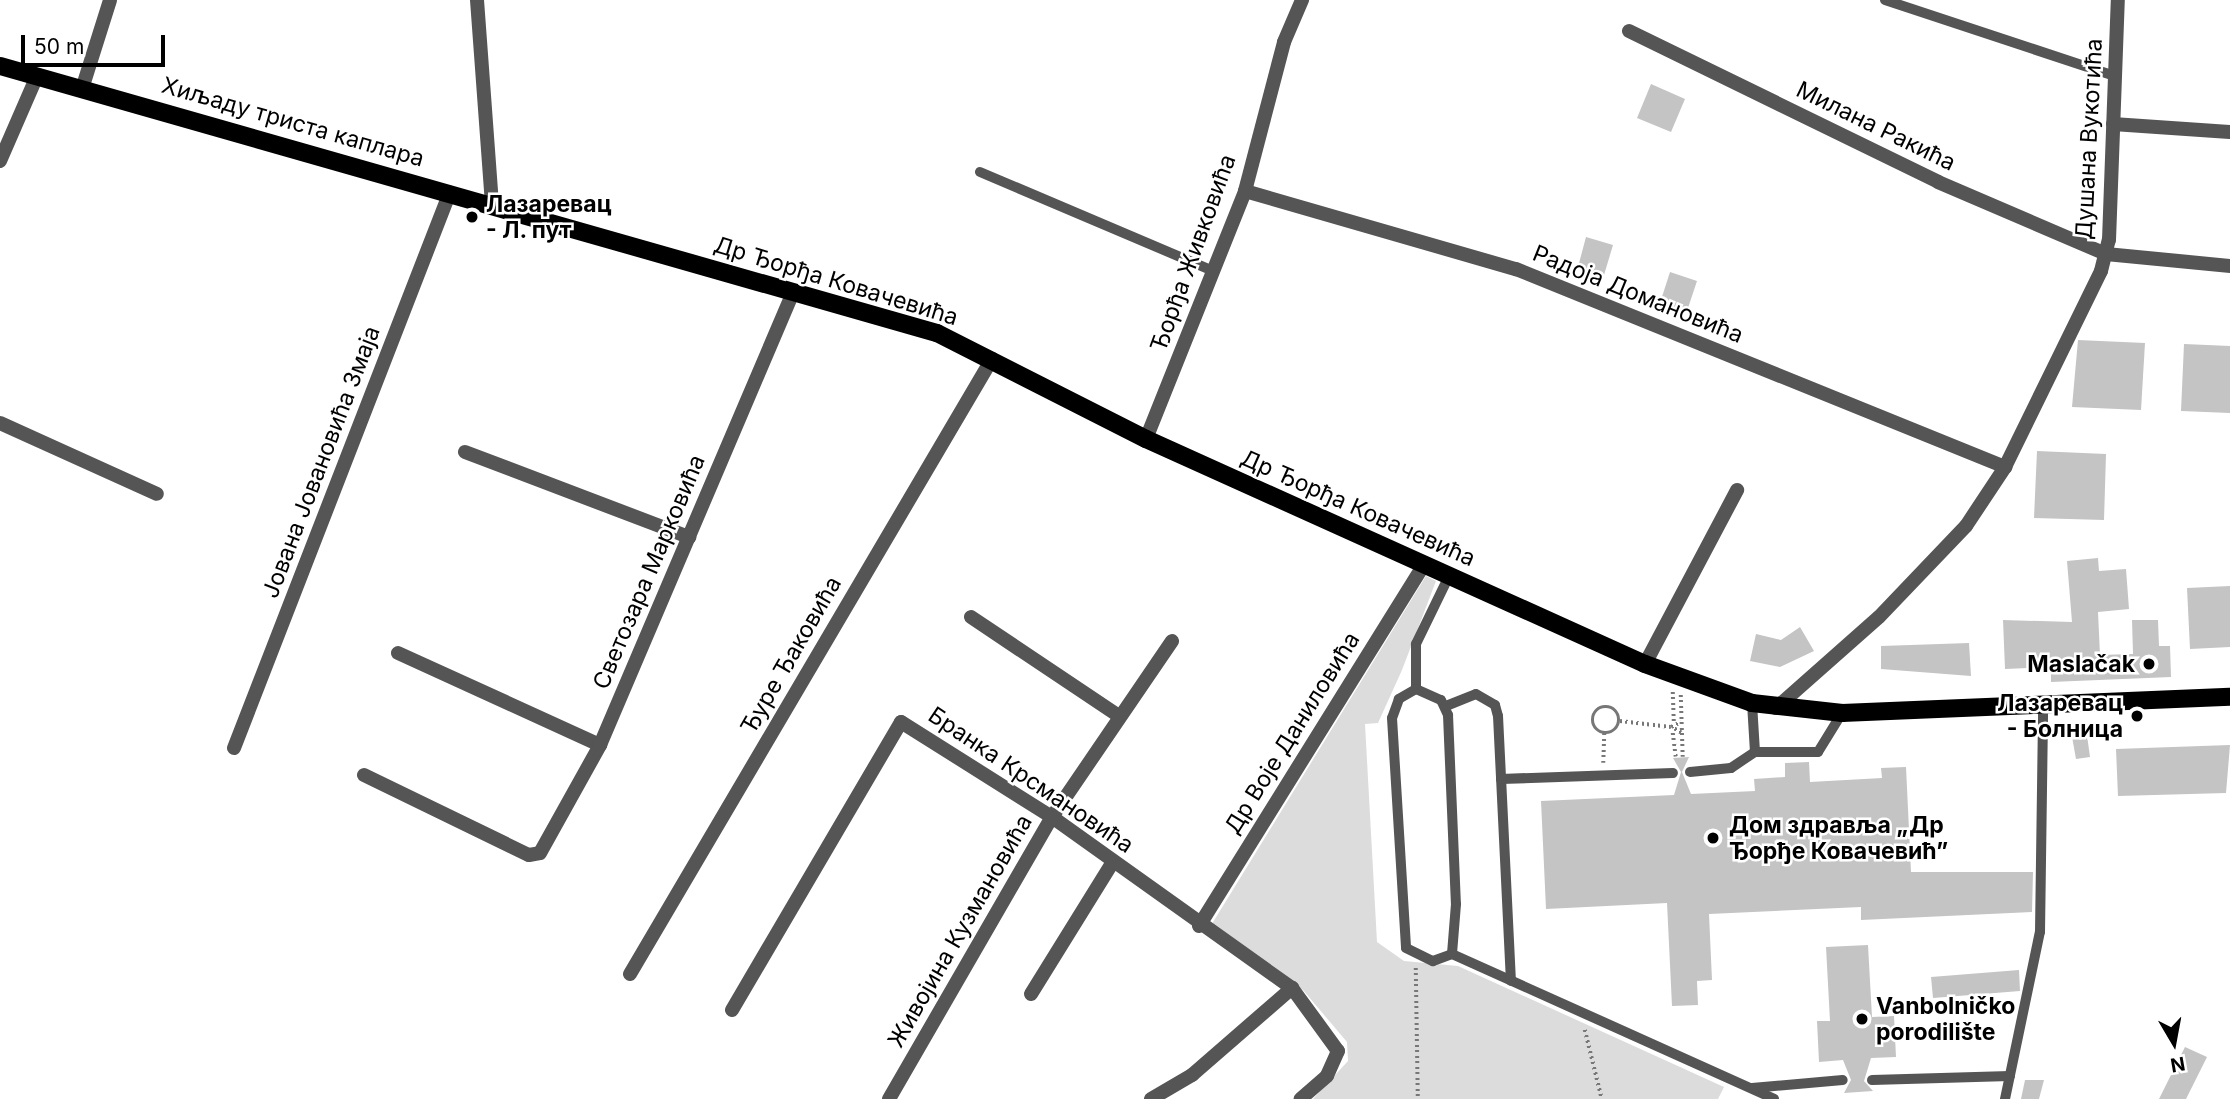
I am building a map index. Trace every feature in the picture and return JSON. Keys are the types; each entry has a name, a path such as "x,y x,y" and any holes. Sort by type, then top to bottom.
{"main road":[{"name":"Хиљаду триста каплара","path":"0,66 492,204"},
{"name":"Др Ђорђа Ковачевића","path":"492,204 937,333 1146,439 1645,664 1752,703 1776,708 1842,713 2230,697"}],"street":[{"path":"82,89 110,0"},
{"path":"477,0 492,204"},
{"name":"Ђорђа Живковића","path":"1146,439 1245,191 1284,42 1302,0"},
{"name":"Душана Вукотића","path":"1776,708 1879,617 1966,526 2005,467 2106,254 2118,0"},
{"name":"Милана Ракића","path":"1629,31 1938,182 2106,254 2230,266"},
{"path":"0,161 37,76"},
{"path":"2113,124 2230,132"},
{"name":"Радоја Домановића","path":"1245,191 1516,270 2005,467"},
{"name":"Јована Јовановића Змаја","path":"234,748 450,192"},
{"name":"Светозара Марковића","path":"363,775 529,855 540,853 600,745 793,293"},
{"name":"Ђуре Ђаковића","path":"630,974 992,359"},
{"path":"0,423 157,494"},
{"path":"465,452 689,537"},
{"path":"1645,664 1737,490"},
{"name":"Др Воје Даниловића","path":"1199,926 1424,565"},
{"path":"971,617 1119,716"},
{"name":"Живојина Кузмановића","path":"889,1099 1052,817 1172,641"},
{"path":"398,653 600,745"},
{"name":"Бранка Крсмановића","path":"732,1010 901,722 1052,817 1199,926 1292,988 1338,1051 1327,1076 1301,1099"},
{"path":"1031,994 1113,862"},
{"path":"1151,1099 1192,1074 1292,988"}],"lane":[{"path":"1885,0 2115,76"},
{"path":"980,172 1213,271"},
{"path":"1416,689 1416,644 1449,576"},
{"path":"1416,689 1446,706"},
{"path":"1416,689 1399,699 1392,729 1403,940 1415,956 1433,961 1452,954 1773,1099"},
{"path":"1446,706 1465,694 1495,705 1502,779 1511,981"},
{"path":"1752,703 1755,752"},
{"path":"2005,1099 2040,932 2043,704"},
{"path":"1446,706 1456,904 1452,954"},
{"path":"1690,772 1731,768 1755,752 1818,752 1842,713"},
{"path":"1502,779 1673,773"},
{"path":"1872,1080 2010,1076"},
{"path":"1750,1088 1843,1080"}],"path":[{"path":"1676,677 1674,722 1671,727 1676,757"},
{"path":"1676,677 1683,757"},
{"path":"1604,733 1594,726 1597,709 1609,706 1619,720 1671,727"},
{"path":"1603,775 1604,733 1619,720"},
{"path":"1674,722 1681,722"},
{"path":"1673,733 1682,733"},
{"path":"1415,956 1418,1099"},
{"path":"1582,1012 1602,1099"}],"shaded area":[{"path":"1426,576 1436,581 1402,670 1378,723 1365,724 1377,942 1404,961 1458,966 1724,1087 1718,1099 1313,1099 1348,1061 1347,1042 1303,990 1210,927"}],"building":[{"path":"1651,84 1685,99 1671,132 1637,118"},
{"path":"1586,237 1613,245 1604,275 1578,267"},
{"path":"1670,272 1697,281 1687,311 1660,303"},
{"path":"2078,340 2145,343 2141,410 2072,407"},
{"path":"2184,344 2230,346 2230,413 2181,411"},
{"path":"2037,451 2106,454 2104,520 2034,518"},
{"path":"2098,558 2099,571 2126,569 2129,609 2098,612 2100,655 2133,654 2132,620 2158,620 2159,646 2170,646 2171,677 2051,682 2051,667 2005,669 2003,620 2072,622 2067,561"},
{"path":"2230,586 2230,647 2190,649 2187,588"},
{"path":"1800,627 1814,651 1780,667 1750,661 1756,634 1781,640"},
{"path":"1969,643 1971,676 1881,669 1881,646"},
{"path":"2086,728 2090,757 2076,759 2071,731"},
{"path":"2230,745 2226,793 2118,796 2116,749"},
{"path":"1689,757 1682,772 1691,794 1755,791 1754,779 1785,777 1785,763 1809,762 1810,782 1882,778 1881,768 1906,767 1911,872 2033,872 2032,912 1861,920 1861,907 1709,914 1712,980 1697,981 1698,1005 1672,1006 1667,903 1546,909 1541,801 1674,795 1681,772 1673,758"},
{"name":"Vanbolničko porodilište","path":"1868,945 1872,1017 1894,1016 1896,1057 1871,1058 1864,1081 1873,1091 1844,1093 1851,1080 1843,1060 1819,1062 1817,1021 1830,1021 1826,947"},
{"path":"2019,970 2020,991 1933,998 1931,977"},
{"path":"2185,1047 2207,1057 2186,1099 2159,1099"},
{"path":"2025,1080 2044,1080 2039,1099 2021,1099"}],"place":[{"name":"Лазаревац - Л. пут","path":"472,217"},
{"name":"Maslačak","path":"2149,664"},
{"name":"Лазаревац - Болница","path":"2137,716"},
{"name":"Дом здравља „Др Ђорђе Ковачевић”","path":"1713,838"},
{"name":"Vanbolničko porodilište","path":"1862,1019"}]}
